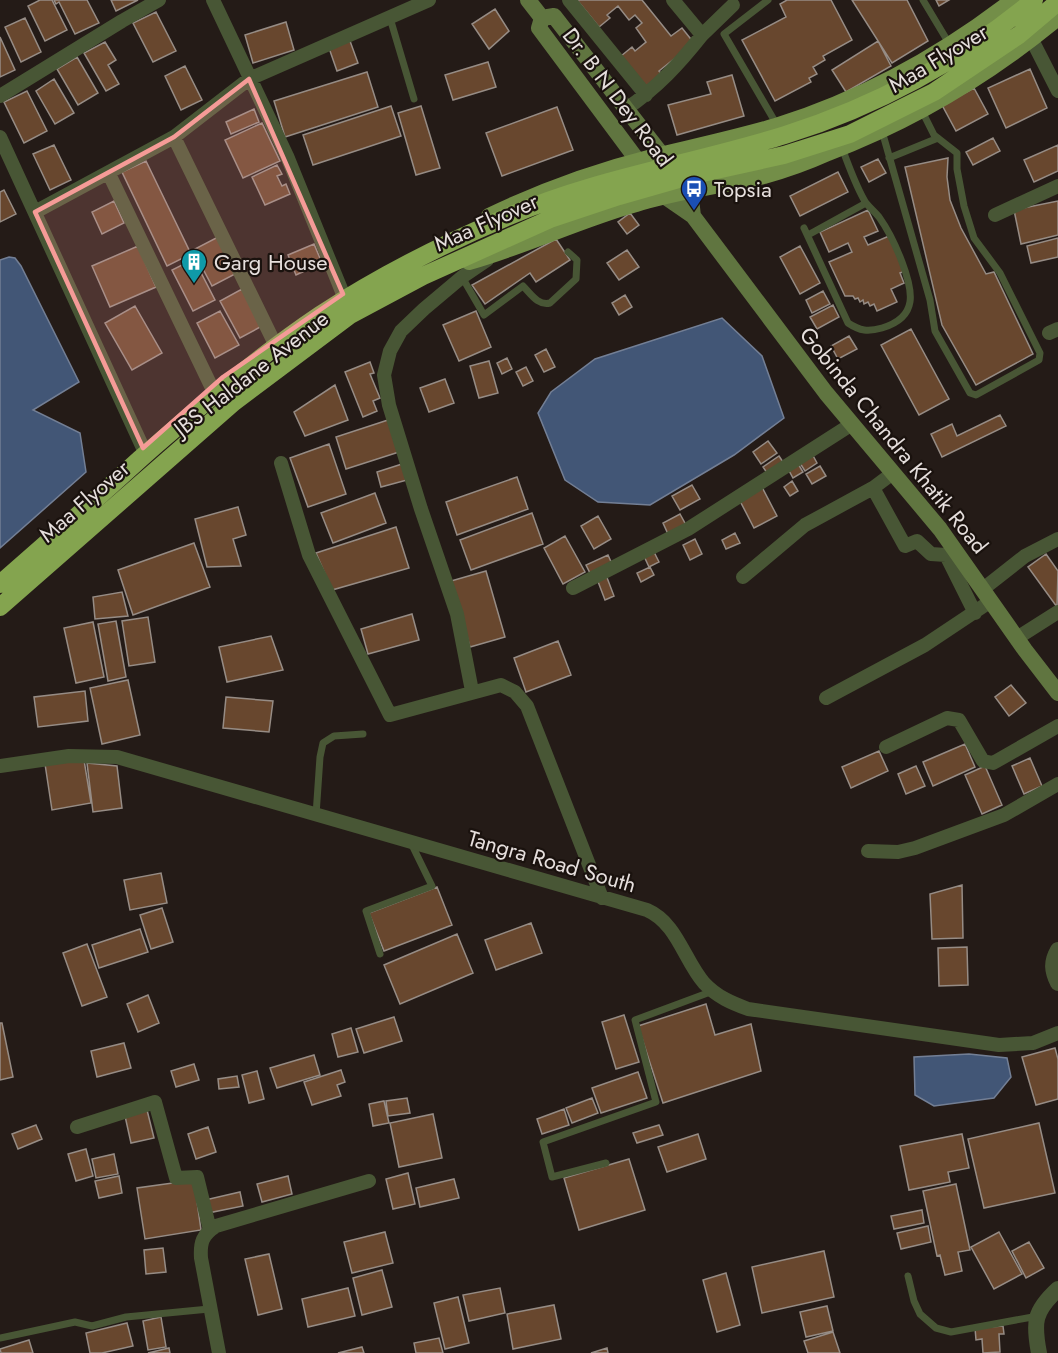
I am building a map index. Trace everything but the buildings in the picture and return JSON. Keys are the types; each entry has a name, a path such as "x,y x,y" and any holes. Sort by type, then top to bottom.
{"highway":[{"name":"Maa Flyover","path":"0,584 191,414 228,384 320,315 379,281 498,221 563,195 611,180 786,135 844,114 919,78 988,35 1034,0"},
{"name":"Maa Flyover","path":"0,607 234,402 350,315 423,276 550,219 689,176 764,160 825,143 880,120 934,92 996,52 1058,2"}],"main road":[{"name":"Dr. B N Dey Road","path":"528,0 548,17 626,109 690,190"},
{"name":"JBS Haldane Avenue","path":"0,575 212,387 273,340 384,268 523,200 586,176 777,125 817,112 928,59 1011,0"},
{"name":"Dr. B N Dey Road","path":"548,17 539,28 664,196 693,216"},
{"name":"JBS Haldane Avenue","path":"0,613 158,475 294,362 333,335 393,299 463,264 494,255 607,212 690,190 765,176 842,148 922,111 989,70 1032,40 1058,18"},
{"path":"690,190 693,216"},
{"name":"Gobinda Chandra Khatik Road","path":"693,216 826,393 940,529 1058,693"}],"street":[{"path":"0,96 159,0"},
{"path":"213,0 287,156 343,294"},
{"path":"35,212 174,137 249,78 429,0"},
{"path":"548,17 568,0 646,95"},
{"path":"673,0 702,35"},
{"path":"626,109 673,71 702,35 733,5"},
{"path":"1032,40 1058,91"},
{"path":"0,137 143,448"},
{"path":"174,137 273,340"},
{"path":"109,174 212,387"},
{"path":"995,215 1058,186"},
{"path":"472,692 457,614 389,405 384,375 390,351 401,331 462,277 494,255"},
{"path":"573,588 688,529 852,424"},
{"path":"281,463 309,555 390,715 501,685 515,692 527,706 602,898"},
{"path":"743,578 805,525 873,489 893,472"},
{"path":"873,489 905,546 917,541 931,554 946,555 975,613"},
{"path":"826,698 925,645 975,613 987,595 1025,556 1058,539"},
{"path":"1017,638 1058,612"},
{"path":"886,747 947,718 959,720 983,761 993,763 1058,726"},
{"name":"Tangra Road South","path":"0,766 69,756 117,757 656,914 666,923 703,981 726,1001 748,1010 999,1045 1033,1043 1058,1033"},
{"path":"868,851 898,852 915,848 1004,815 1058,784"},
{"path":"1058,950 1052,961 1058,983"},
{"path":"77,1126 155,1102 176,1178 197,1177 210,1230"},
{"path":"219,1353 209,1309 201,1247 203,1237 216,1226 369,1181"},
{"path":"1039,1353 1035,1329 1039,1311 1058,1289"}],"lane":[{"path":"768,0 724,34 777,125"},
{"path":"923,0 950,45"},
{"path":"390,18 414,99"},
{"path":"608,122 626,109"},
{"path":"882,130 930,300 935,331 970,393 976,395 1039,360 1040,353 1000,273 974,238 964,206 957,153 934,135 922,111"},
{"path":"889,159 938,138"},
{"path":"804,228 848,323 866,332 890,326 908,311 912,296 911,284 893,239 878,215 866,203 842,148"},
{"path":"808,235 866,203"},
{"path":"462,277 484,315 523,286 540,303 546,304 567,289 576,279 577,260 568,252"},
{"path":"316,816 323,743 334,736 363,734"},
{"path":"380,954 366,911 432,886 411,843"},
{"path":"606,1164 552,1177 543,1142 656,1102 635,1020 713,991"},
{"path":"908,1276 914,1301 920,1314 936,1328 951,1332 1038,1316"},
{"path":"0,1338 75,1322 92,1326 126,1317 209,1309"}],"highlighted area":[{"path":"249,79 343,294 223,377 143,448 35,212 174,137"}],"water":[{"path":"15,258 21,266 79,382 33,410 80,433 86,472 0,548 0,260"},
{"path":"722,318 762,356 784,418 734,455 650,505 598,502 565,480 538,413 551,392 595,359"},
{"path":"969,1054 1007,1058 1011,1077 994,1098 934,1106 915,1095 914,1057"}],"place":[{"name":"Topsia","path":"694,212"},
{"name":"Garg House","path":"194,285"}]}
